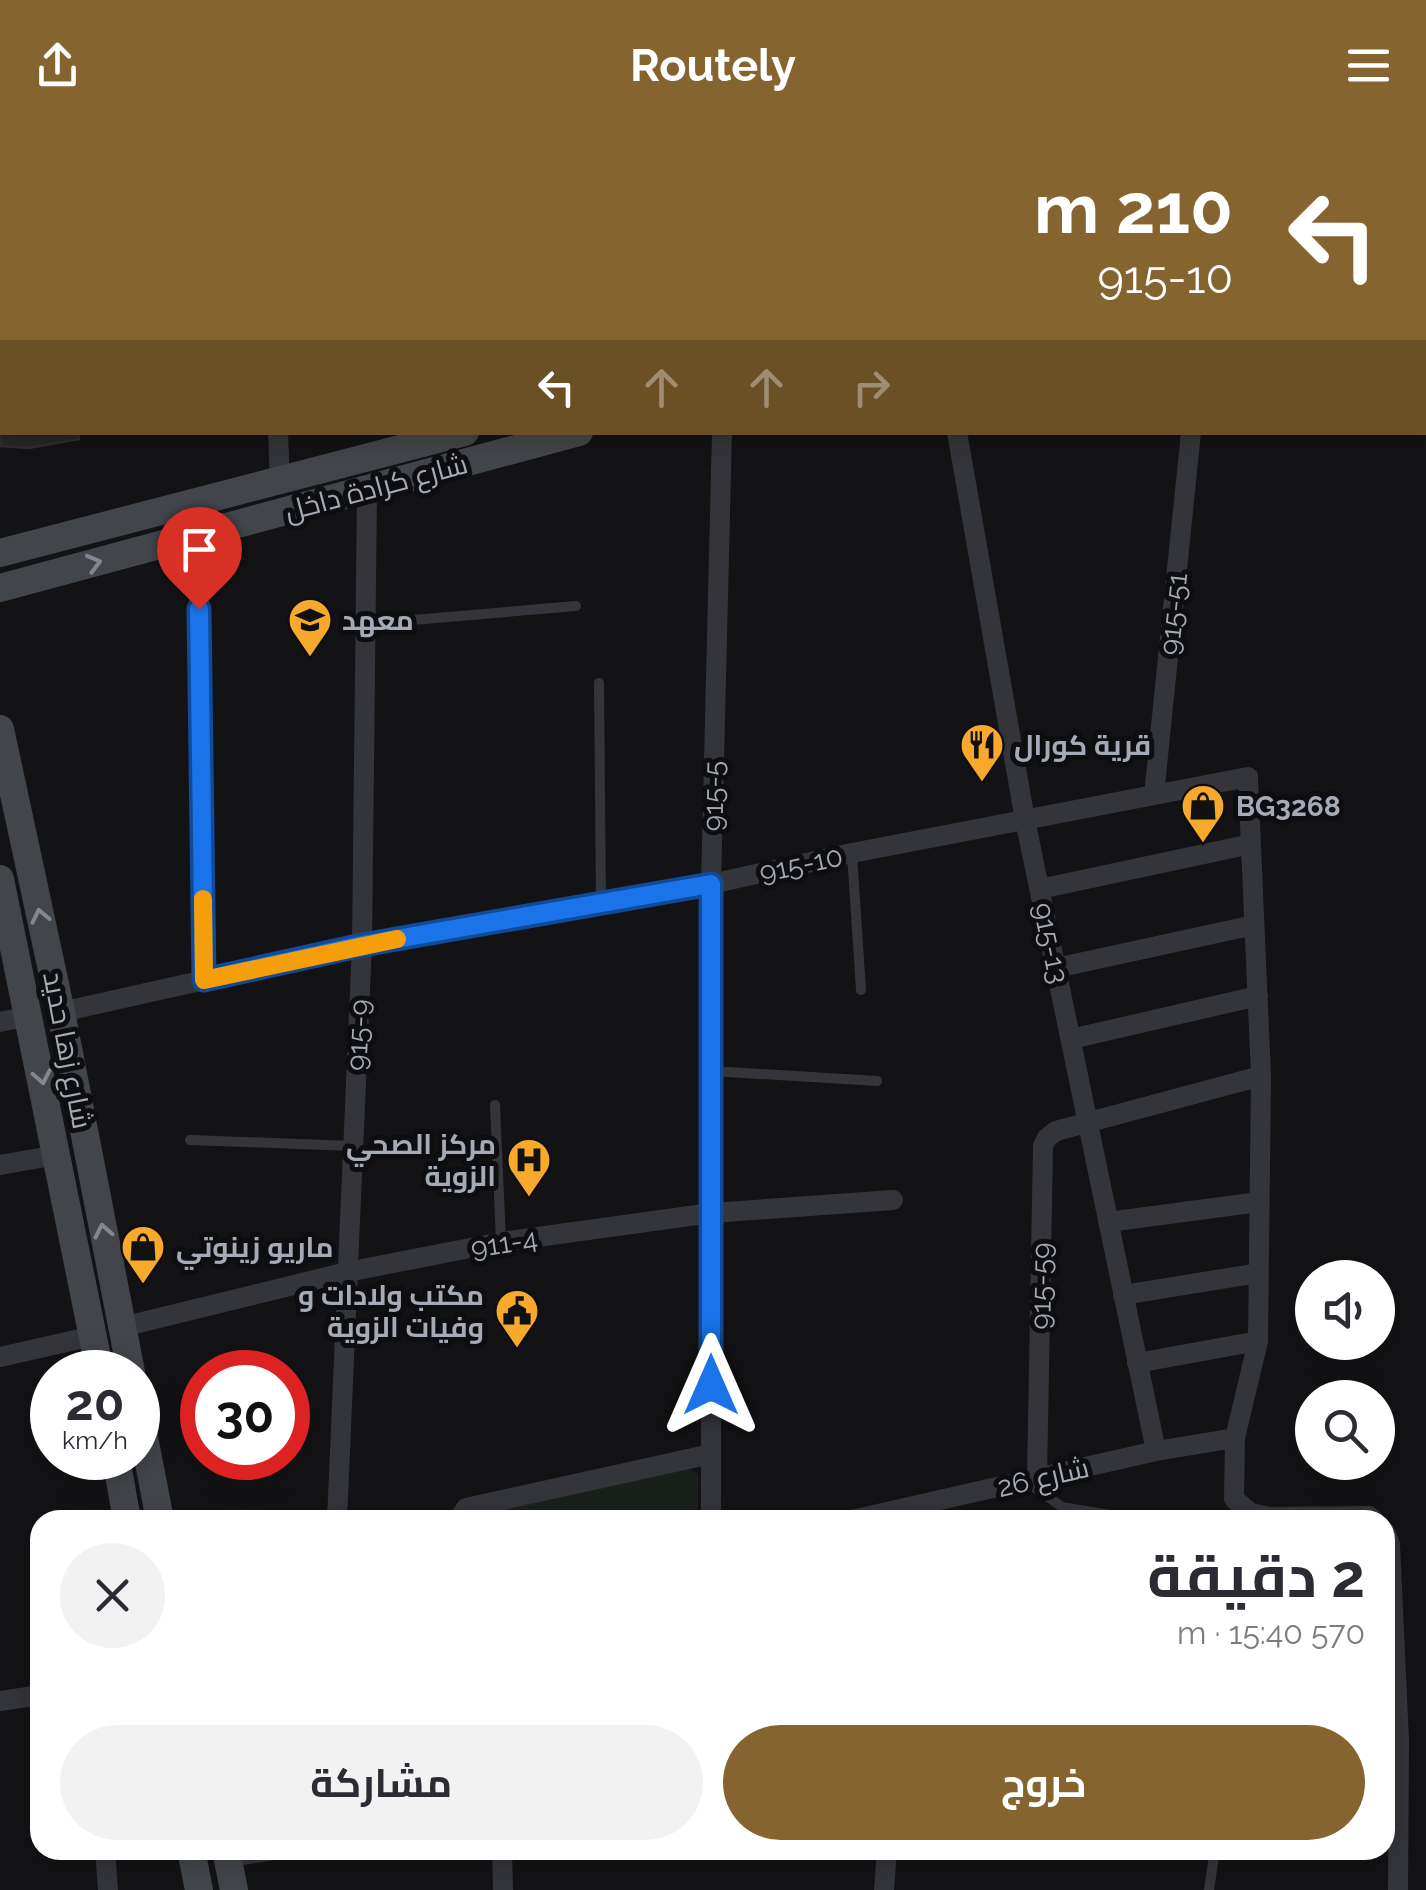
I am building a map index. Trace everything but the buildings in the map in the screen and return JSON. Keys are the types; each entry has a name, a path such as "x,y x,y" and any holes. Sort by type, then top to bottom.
{"street":[{"path":"278,435 280,481"},
{"name":"شارع كرادة داخل","path":"0,553 454,435"},
{"name":"شارع كرادة داخل","path":"0,588 568,435"},
{"name":"915-5","path":"711,1510 711,884 722,435"},
{"name":"915-13","path":"957,435 1025,820 1156,1451"},
{"name":"915-51","path":"1154,795 1191,435"},
{"path":"343,465 359,492"},
{"name":"915-9","path":"337,1510 362,945 365,624 359,492"},
{"path":"198,535 204,980"},
{"name":"شارع زها حديد","path":"0,729 127,1350"},
{"name":"915-10","path":"60,1012 362,945 711,884 1248,777 1251,844"},
{"path":"1040,888 1251,844 1261,1076 1258,1341 1235,1438 1234,1499 1248,1510"},
{"name":"شارع زها حديد","path":"0,878 96,1350"},
{"path":"1056,968 1254,924"},
{"path":"1071,1039 1258,996"},
{"path":"0,1022 60,1012"},
{"path":"1088,1122 1261,1076"},
{"name":"915-59","path":"1032,1481 1043,1146 1056,1131 1088,1122"},
{"path":"0,1166 58,1154"},
{"name":"911-4","path":"122,1327 347,1272 501,1242 711,1213 894,1200"},
{"path":"1108,1222 1260,1202"},
{"path":"1124,1296 1258,1273"},
{"path":"0,1356 94,1336"},
{"path":"1138,1363 1258,1341"},
{"name":"شارع 26","path":"898,1510 1156,1451 1235,1438"},
{"path":"465,1510 711,1454"},
{"path":"120,1480 125,1510"},
{"path":"152,1480 158,1510"},
{"path":"1395,1653 1398,1890"},
{"path":"0,1701 30,1696"},
{"path":"106,1860 108,1890"},
{"path":"193,1860 199,1890"},
{"path":"502,1860 503,1890"},
{"path":"884,1890 886,1860"}],"lane":[{"path":"365,624 576,606"},
{"path":"600,683 601,902"},
{"path":"852,853 861,990"},
{"path":"711,1070 877,1081"},
{"path":"496,1105 501,1242"},
{"path":"190,1140 352,1146"},
{"path":"1032,1481 1062,1506 1084,1510"},
{"path":"229,1867 261,1860"},
{"path":"1208,1890 1213,1860"}],"shaded area":[{"path":"681,1468 698,1474 698,1510 492,1510"}],"slow traffic":[{"path":"203,899 204,980 397,939"}],"place":[{"name":"معهد","path":"310,658"},
{"name":"قرية كورال","path":"982,783"},
{"name":"BG3268","path":"1203,844"},
{"name":"مركز الصحي الزوية","path":"529,1198"},
{"name":"ماريو زينوتي","path":"143,1285"},
{"name":"مكتب ولادات و وفيات الزوية","path":"517,1349"}],"route":[{"path":"199,609 204,980 362,945 711,884 711,1385"}]}
